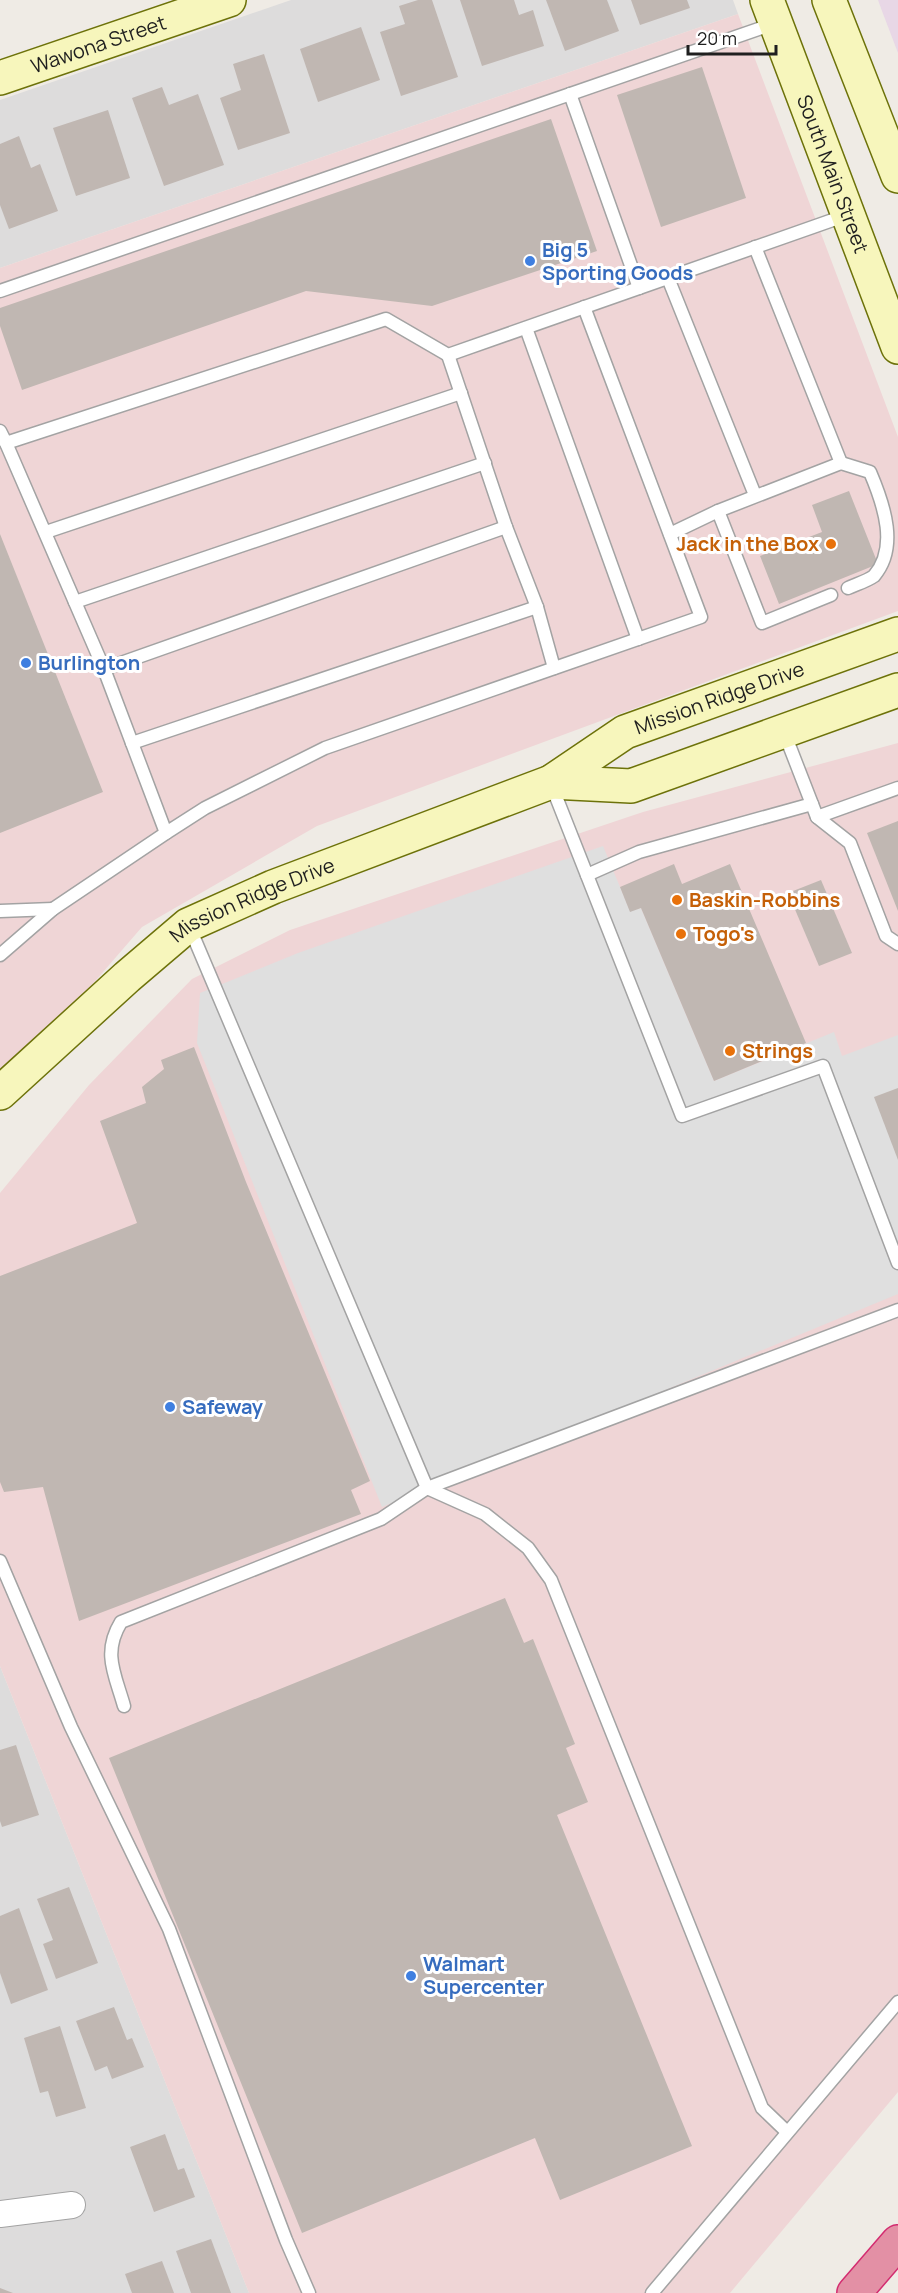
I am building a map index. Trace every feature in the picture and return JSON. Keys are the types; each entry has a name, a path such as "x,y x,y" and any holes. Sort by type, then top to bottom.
{"highway":[{"path":"854,2293 898,2242"}],"street":[{"name":"Wawona Street","path":"0,78 229,0"},
{"path":"829,0 898,176"},
{"name":"South Main Street","path":"771,11 898,347"},
{"name":"Mission Ridge Drive","path":"0,1093 127,976 188,925 273,887 550,782 625,732 898,634"},
{"name":"Mission Ridge Drive","path":"550,782 631,786 898,690"},
{"path":"0,2214 72,2205"}],"lane":[{"path":"0,291 570,94 771,11"},
{"path":"570,94 639,288"},
{"path":"448,355 848,215"},
{"path":"755,248 841,463"},
{"path":"668,278 755,495"},
{"path":"0,955 52,909 205,808 325,748 701,617 584,307"},
{"path":"166,833 104,669 3,437 386,319 448,355 506,527 537,607 554,668"},
{"path":"526,328 638,639"},
{"path":"46,532 461,393"},
{"path":"75,602 485,462"},
{"path":"670,534 755,495 841,463 870,472 893,529 895,542 894,554 886,566 873,578 848,588"},
{"path":"718,511 762,623 831,595"},
{"path":"104,669 506,527"},
{"path":"132,743 537,607"},
{"path":"783,731 817,817 850,843 886,936 898,944"},
{"path":"550,782 682,1116 823,1066 898,1263"},
{"path":"817,817 898,788"},
{"path":"587,875 639,852 812,804"},
{"path":"0,911 52,909"},
{"path":"188,925 427,1488 485,1514 528,1548 551,1580 762,2108 787,2132"},
{"path":"124,1706 111,1658 112,1637 121,1622 381,1519 427,1488 898,1310"},
{"path":"0,1561 71,1727 169,1929 286,2240 309,2293"},
{"path":"652,2293 898,2002"}],"shaded area":[{"path":"291,0 733,0 738,14 0,268 0,100"},
{"path":"878,0 898,0 898,53 882,11"},
{"path":"738,14 898,437 898,611 317,826 142,927 0,1091 0,268"},
{"path":"898,743 898,2092 730,2293 249,2293 0,1666 0,1193 89,1085 192,979 290,930 643,812"},
{"path":"603,846 630,911 641,908 714,1081 834,1032 842,1056 898,1035 898,1294 382,1507 197,1043 200,993 298,953"},
{"path":"0,1666 249,2293 0,2293"}],"building":[{"path":"418,0 432,0 458,77 401,96 380,32 405,24 399,6"},
{"path":"460,0 514,0 519,15 533,10 544,46 482,66"},
{"path":"546,0 607,0 619,31 565,51"},
{"path":"631,0 687,0 690,8 640,25"},
{"path":"361,27 380,80 318,102 300,49"},
{"path":"264,54 290,133 238,150 220,98 241,90 233,64"},
{"path":"702,67 746,198 661,227 617,95"},
{"path":"162,87 169,105 198,94 224,165 164,186 132,98"},
{"path":"108,110 130,178 76,196 53,128"},
{"path":"551,119 597,251 432,306 306,291 22,390 0,326 0,308"},
{"path":"19,136 31,168 40,164 58,211 9,229 0,205 0,144"},
{"name":"Jack in the Box","path":"849,491 878,564 779,604 760,556 822,532 812,505"},
{"name":"Burlington","path":"0,534 103,792 0,833"},
{"path":"898,821 898,911 867,833"},
{"path":"674,864 682,884 730,864 806,1043 714,1081 641,908 630,912 620,887"},
{"path":"821,880 852,953 819,966 788,893"},
{"name":"Safeway","path":"194,1047 246,1182 370,1481 351,1490 361,1514 79,1621 43,1487 4,1492 0,1482 0,1276 137,1223 100,1121 146,1103 142,1087 164,1069 161,1060"},
{"path":"898,1088 898,1160 874,1097"},
{"name":"Walmart Supercenter","path":"505,1598 524,1643 533,1639 575,1744 566,1748 588,1802 557,1815 692,2146 560,2200 535,2138 302,2233 109,1758"},
{"path":"16,1745 39,1815 2,1827 0,1821 0,1750"},
{"path":"69,1887 98,1963 56,1979 43,1944 53,1940 37,1899"},
{"path":"19,1908 48,1990 11,2004 0,1973 0,1916"},
{"path":"114,2007 127,2040 132,2038 144,2067 112,2079 107,2066 95,2071 76,2021"},
{"path":"60,2026 86,2108 56,2117 48,2091 40,2093 24,2038"},
{"path":"165,2134 178,2170 184,2168 195,2197 154,2212 130,2147"},
{"path":"211,2239 231,2293 191,2293 176,2251"},
{"path":"162,2261 174,2293 132,2293 125,2274"},
{"path":"0,2288 13,2293 0,2293"}],"place":[{"name":"Big 5 Sporting Goods","path":"530,261"},
{"name":"Jack in the Box","path":"831,544"},
{"name":"Burlington","path":"26,663"},
{"name":"Baskin-Robbins","path":"677,900"},
{"name":"Togo's","path":"681,934"},
{"name":"Strings","path":"730,1051"},
{"name":"Safeway","path":"170,1407"},
{"name":"Walmart Supercenter","path":"411,1976"}]}
